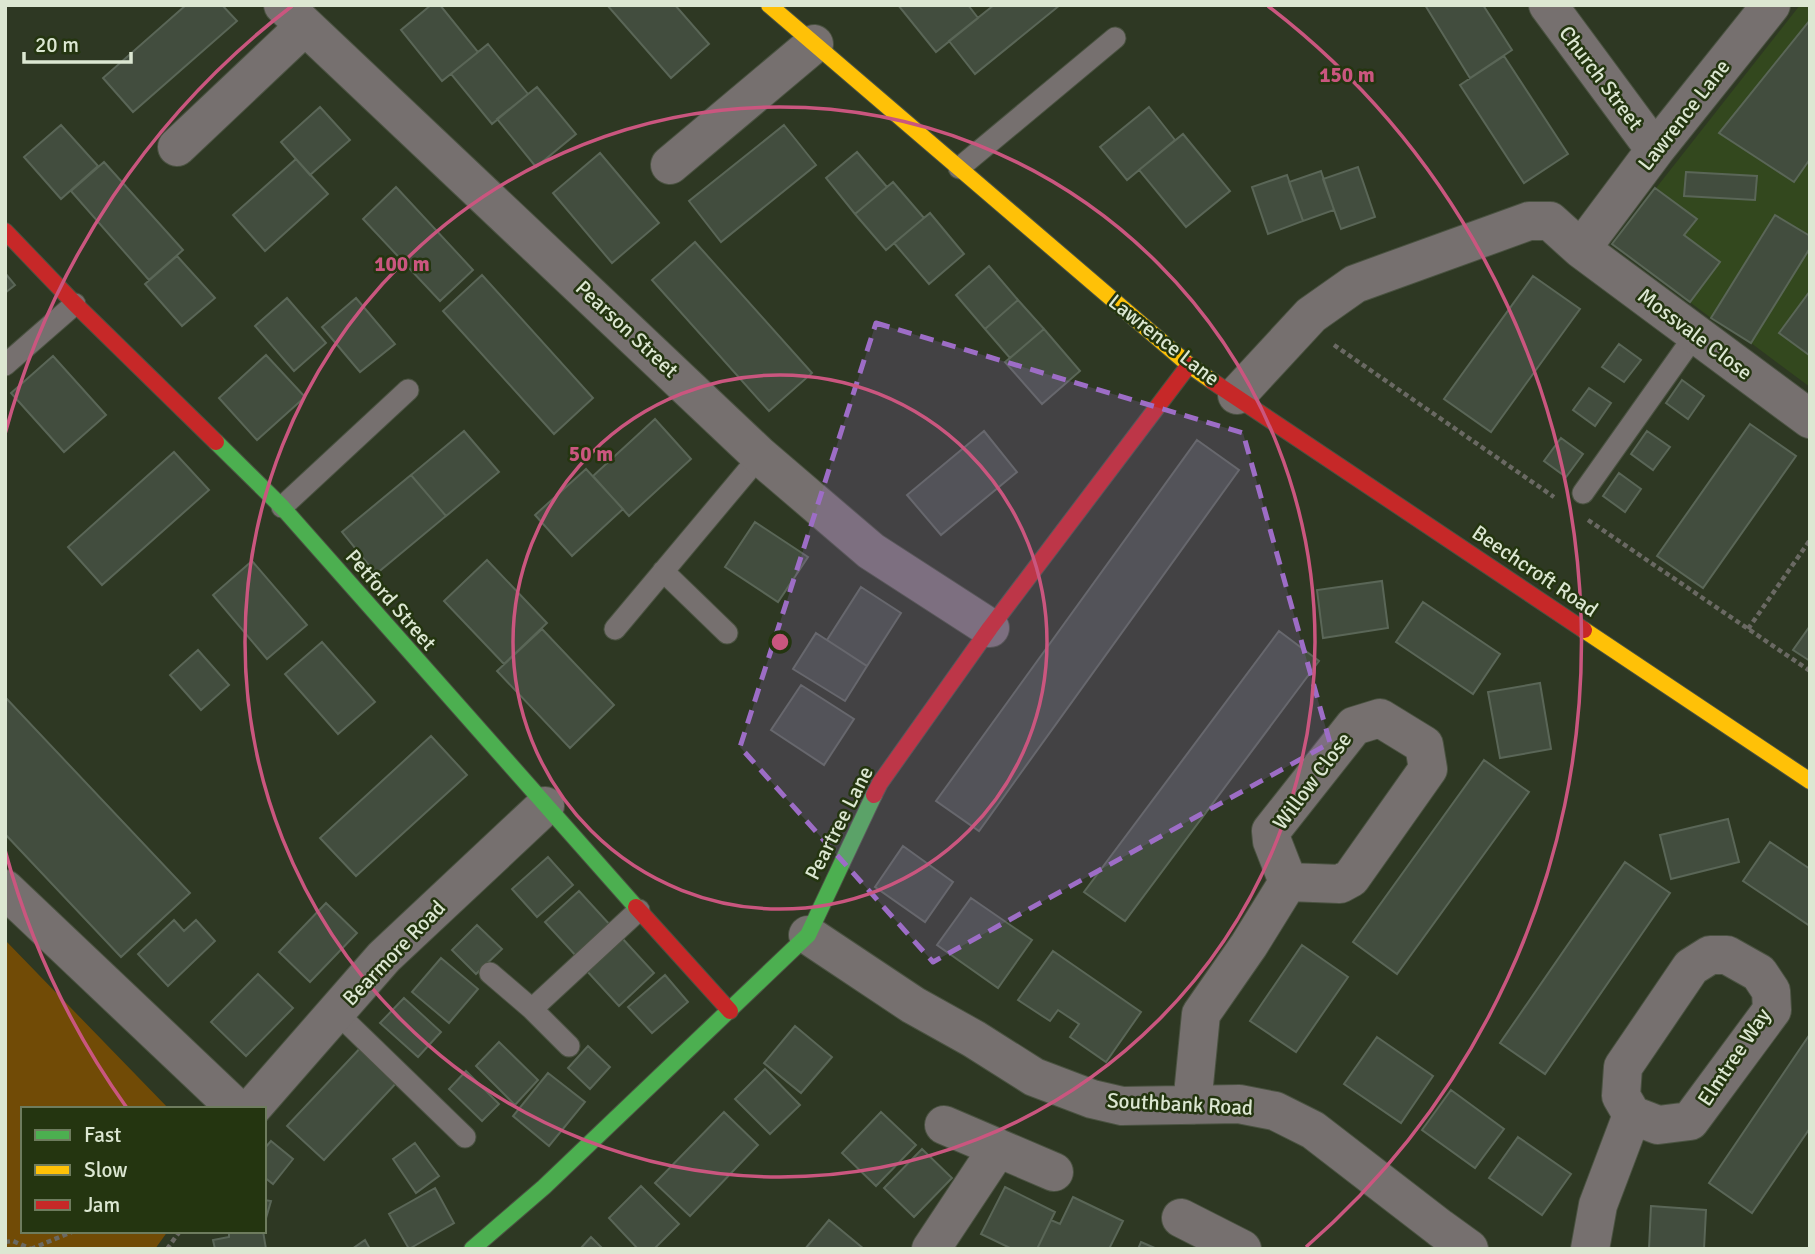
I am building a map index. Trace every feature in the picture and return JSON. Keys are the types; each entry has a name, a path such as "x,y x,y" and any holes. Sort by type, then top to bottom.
{"street":[{"name":"Lawrence Lane","path":"769,5 1189,365 1237,396 1311,314 1355,284 1529,221 1550,221 1581,249 1655,150 1772,5"},
{"name":"Church Street","path":"1548,5 1655,150"},
{"path":"177,147 294,16"},
{"name":"Pearson Street","path":"294,16 761,456 871,551 990,628"},
{"path":"670,165 814,44"},
{"name":"Petford Street","path":"5,231 75,304 282,507 730,1011"},
{"name":"Mossvale Close","path":"1581,249 1810,419"},
{"name":"Peartree Lane","path":"471,1249 544,1187 808,934 880,783 990,628 1189,365"},
{"name":"Beechcroft Road","path":"1237,396 1810,781"},
{"name":"Willow Close","path":"1380,718 1424,745 1428,769 1351,878 1340,884 1288,882 1272,841 1271,831 1354,726 1380,718"},
{"name":"Bearmore Road","path":"253,1107 384,957 545,806"},
{"path":"1192,1105 1200,1014 1249,945 1288,882"},
{"path":"5,890 235,1107"},
{"name":"Southbank Road","path":"808,934 913,1005 1034,1077 1091,1099 1122,1106 1239,1104 1275,1111 1313,1130 1469,1249"},
{"name":"Elmtree Way","path":"1710,955 1727,955 1759,973 1771,991 1772,1010 1690,1121 1658,1125 1632,1115 1620,1096 1623,1067 1691,967 1710,955"},
{"path":"1590,1249 1598,1205 1632,1115"},
{"path":"944,1125 1054,1172"},
{"path":"931,1249 999,1148"},
{"path":"1181,1218 1235,1247"}],"lane":[{"path":"959,168 1115,38"},
{"path":"5,365 75,304"},
{"path":"1583,493 1695,335"},
{"path":"282,507 408,390"},
{"path":"615,629 761,456"},
{"path":"663,571 727,634"},
{"path":"532,1009 639,910"},
{"path":"490,973 569,1046"},
{"path":"336,1012 465,1137"}],"path":[{"path":"1748,629 1810,540"},
{"path":"5,1242 13,1241 31,1249 69,1233"},
{"path":"167,1249 179,1233"}],"highlighted area":[{"path":"876,323 1243,433 1330,743 933,962 740,747"}],"shaded area":[{"path":"1800,5 1810,5 1810,387 1612,244"},
{"path":"5,940 167,1107 21,1107 21,1233 167,1233 155,1249 5,1249"}],"building":[{"path":"186,5 222,5 237,21 133,112 103,78"},
{"path":"431,5 440,5 478,52 442,81 401,30"},
{"path":"607,5 675,5 709,44 671,78"},
{"path":"898,5 968,5 978,18 936,52"},
{"path":"994,5 1060,5 975,74 949,41"},
{"path":"1425,5 1483,5 1512,50 1470,78"},
{"path":"1810,20 1810,159 1794,182 1719,133"},
{"path":"488,44 528,94 492,124 451,74"},
{"path":"1504,56 1568,154 1524,183 1460,85"},
{"path":"537,87 576,134 536,167 497,119"},
{"path":"320,107 350,140 310,175 281,142"},
{"path":"1149,107 1175,140 1127,180 1100,147"},
{"path":"61,125 98,166 61,199 24,157"},
{"path":"784,125 816,165 721,242 689,201"},
{"path":"1183,134 1230,191 1186,227 1139,170"},
{"path":"857,152 887,187 855,214 826,178"},
{"path":"600,153 659,223 612,263 553,193"},
{"path":"296,159 328,194 265,251 233,215"},
{"path":"104,162 183,250 149,280 71,191"},
{"path":"1358,167 1375,217 1341,229 1323,179"},
{"path":"1321,171 1334,210 1303,221 1289,182"},
{"path":"1686,172 1757,176 1755,200 1684,196"},
{"path":"1287,175 1303,221 1268,234 1252,187"},
{"path":"893,182 924,218 886,250 855,214"},
{"path":"396,187 473,270 440,301 363,219"},
{"path":"1655,188 1697,219 1684,235 1720,262 1690,302 1612,244"},
{"path":"930,213 964,254 929,284 894,243"},
{"path":"1775,215 1810,236 1810,248 1751,343 1711,318"},
{"path":"695,242 812,373 769,411 652,280"},
{"path":"177,256 215,298 182,326 145,284"},
{"path":"989,266 1018,300 985,329 956,295"},
{"path":"5,273 15,285 5,293"},
{"path":"482,275 593,398 554,434 443,311"},
{"path":"1533,276 1580,309 1491,432 1444,399"},
{"path":"1810,291 1810,355 1809,355 1779,333"},
{"path":"287,298 326,343 294,371 255,326"},
{"path":"356,298 395,344 360,372 322,327"},
{"path":"1018,300 1044,329 1010,358 985,329"},
{"path":"1044,329 1080,371 1042,404 1005,362"},
{"path":"1619,344 1641,360 1624,382 1602,367"},
{"path":"266,355 305,397 257,440 219,398"},
{"path":"53,356 106,415 64,452 11,393"},
{"path":"1682,380 1704,396 1688,419 1666,403"},
{"path":"1589,388 1611,403 1595,426 1573,410"},
{"path":"655,419 691,459 629,516 593,476"},
{"path":"1750,424 1796,456 1703,588 1657,556"},
{"path":"464,431 499,472 446,516 411,475"},
{"path":"984,431 1017,472 941,535 907,495"},
{"path":"1647,431 1670,447 1653,470 1631,454"},
{"path":"1561,438 1583,454 1566,477 1544,461"},
{"path":"1197,440 1239,470 979,831 936,801"},
{"path":"174,452 209,490 102,585 68,547"},
{"path":"586,469 623,509 572,556 535,515"},
{"path":"1619,473 1641,489 1625,512 1603,496"},
{"path":"411,475 446,516 376,574 342,532"},
{"path":"755,522 808,557 778,602 725,567"},
{"path":"487,560 547,623 504,664 444,601"},
{"path":"252,561 307,625 267,659 213,595"},
{"path":"1382,581 1388,628 1323,638 1317,590"},
{"path":"861,587 901,613 867,666 827,640"},
{"path":"1423,602 1500,654 1473,694 1396,642"},
{"path":"1810,626 1810,661 1793,650"},
{"path":"542,629 614,705 570,748 497,671"},
{"path":"1279,631 1319,661 1125,921 1084,892"},
{"path":"816,633 867,666 845,701 793,669"},
{"path":"322,642 375,702 338,734 285,674"},
{"path":"198,650 229,685 201,710 170,675"},
{"path":"1540,683 1551,749 1500,758 1488,692"},
{"path":"801,685 854,719 824,765 771,730"},
{"path":"5,697 190,893 121,957 5,834"},
{"path":"431,736 467,775 356,876 320,838"},
{"path":"1484,760 1529,792 1397,974 1353,942"},
{"path":"1728,819 1739,862 1671,879 1660,835"},
{"path":"1770,842 1810,869 1810,926 1743,881"},
{"path":"903,846 953,882 925,922 875,887"},
{"path":"548,857 573,885 537,917 512,889"},
{"path":"1625,862 1670,893 1545,1074 1500,1043"},
{"path":"579,891 611,926 577,957 545,922"},
{"path":"971,898 1032,940 998,988 937,945"},
{"path":"326,903 357,933 310,982 279,952"},
{"path":"174,920 184,931 196,920 215,941 168,986 138,954"},
{"path":"477,925 502,949 476,974 452,950"},
{"path":"622,938 654,973 619,1006 586,970"},
{"path":"1302,945 1348,977 1296,1052 1250,1021"},
{"path":"1053,951 1141,1012 1106,1062 1070,1037 1079,1024 1058,1010 1050,1021 1018,1000"},
{"path":"441,958 478,989 449,1023 412,992"},
{"path":"258,974 293,1008 246,1056 211,1022"},
{"path":"665,975 688,1002 652,1033 628,1007"},
{"path":"404,998 441,1032 418,1057 380,1023"},
{"path":"795,1026 832,1057 801,1093 764,1063"},
{"path":"1810,1034 1810,1128 1752,1213 1709,1183"},
{"path":"1377,1037 1433,1076 1401,1123 1344,1084"},
{"path":"499,1042 538,1080 515,1105 476,1066"},
{"path":"364,1044 400,1079 324,1160 287,1126"},
{"path":"588,1046 610,1067 590,1089 568,1068"},
{"path":"765,1069 800,1105 770,1134 735,1099"},
{"path":"466,1071 499,1104 482,1121 449,1089"},
{"path":"548,1073 585,1102 549,1146 513,1116"},
{"path":"1451,1090 1504,1129 1475,1168 1422,1130"},
{"path":"724,1112 758,1145 690,1216 655,1183"},
{"path":"881,1112 916,1145 876,1186 842,1153"},
{"path":"1518,1137 1571,1174 1542,1215 1489,1178"},
{"path":"271,1141 293,1159 273,1184 266,1179 266,1147"},
{"path":"415,1143 439,1176 416,1193 393,1159"},
{"path":"922,1149 952,1178 914,1217 884,1188"},
{"path":"641,1186 679,1224 654,1249 638,1249 609,1218"},
{"path":"1005,1187 1055,1212 1037,1249 1012,1249 981,1234"},
{"path":"435,1188 454,1223 409,1249 389,1214"},
{"path":"1073,1197 1123,1221 1109,1249 1037,1249 1051,1220 1060,1224"},
{"path":"266,1200 271,1201 266,1218"},
{"path":"1651,1206 1706,1210 1704,1249 1649,1249"},
{"path":"829,1220 864,1249 805,1249"},
{"path":"229,1233 263,1233 266,1249 215,1249 213,1240 229,1237"},
{"path":"591,1237 603,1249 580,1249"},
{"path":"365,1240 370,1249 352,1249"},
{"path":"1141,1242 1157,1249 1138,1249"}],"traffic: fast":[{"path":"216,442 282,507 636,907"},
{"path":"472,1249 544,1187 808,935 874,795"}],"traffic: slow":[{"path":"769,5 1189,365 1212,381"},
{"path":"1584,630 1810,781"}],"traffic: jam":[{"path":"5,231 75,304 216,442"},
{"path":"874,795 990,628 1189,365"},
{"path":"1212,381 1584,630"},
{"path":"636,907 730,1011"}]}
